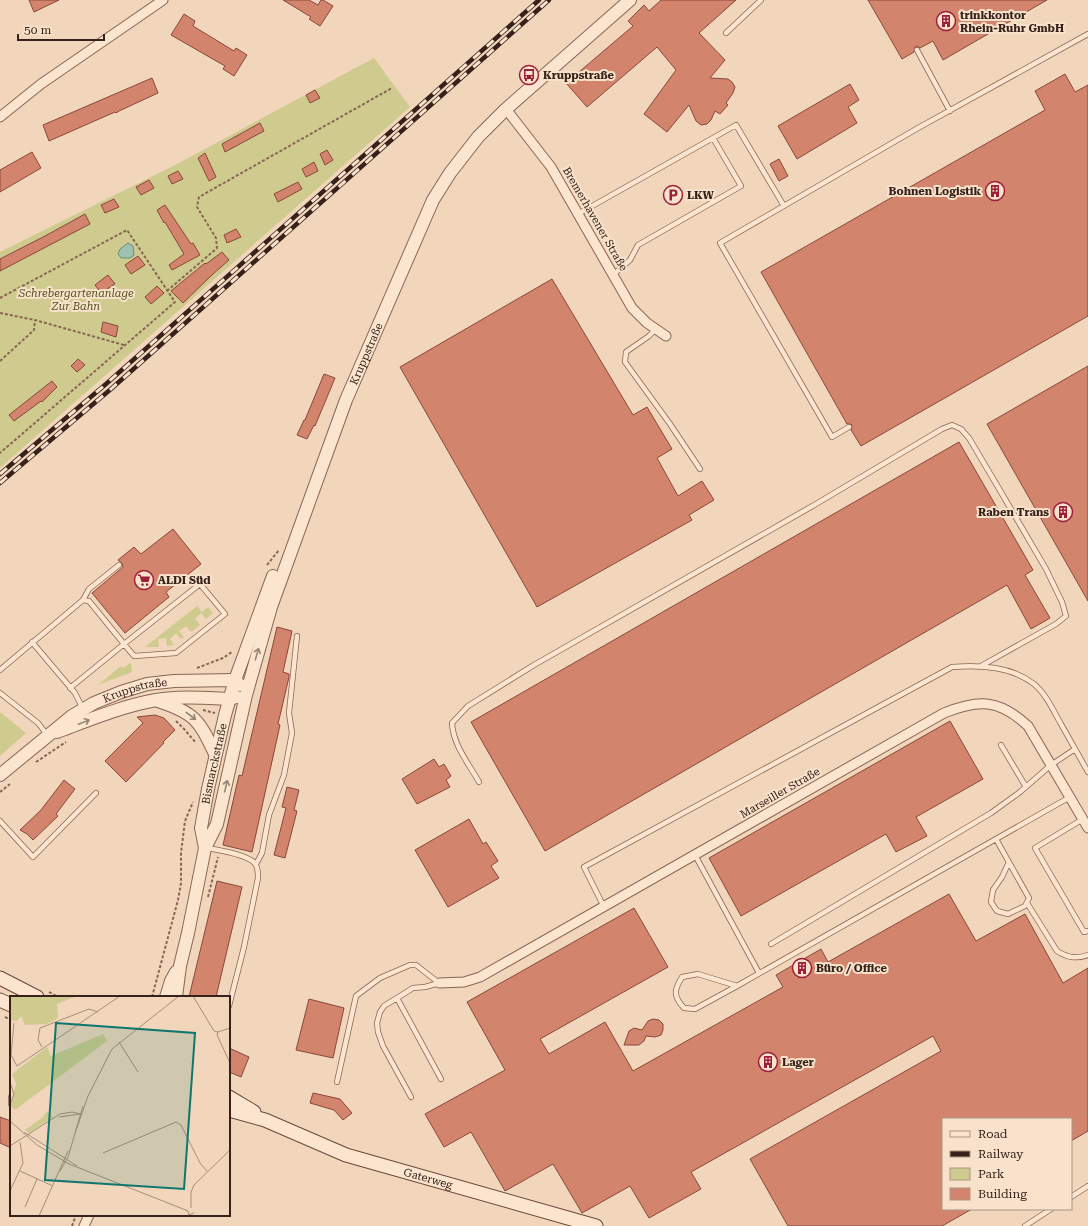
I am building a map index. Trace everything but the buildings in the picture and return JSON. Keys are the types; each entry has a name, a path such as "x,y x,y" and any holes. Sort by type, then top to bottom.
{"main road":[{"path":"0,978 35,996"},
{"path":"0,1000 10,1005"},
{"name":"Gaterweg","path":"230,1098 265,1120"},
{"name":"Gaterweg","path":"230,1110 265,1120 346,1155 596,1226"}],"street":[{"path":"0,117 41,84 162,0"},
{"name":"Kruppstraße","path":"48,736 116,710 155,700 179,698 229,699 246,693 271,607 346,400 433,200 450,173 478,137 506,109 630,0"},
{"name":"Bremerhavener Straße","path":"506,109 551,167 632,308 647,323 666,336"},
{"name":"Kruppstraße","path":"0,775 72,716 83,709 121,692 147,684 174,681 235,680 276,569 291,550"},
{"path":"235,680 246,693"},
{"name":"Bismarckstraße","path":"205,848 201,828 215,754 235,680"},
{"name":"Bismarckstraße","path":"176,996 180,966 205,848 217,824 246,693"},
{"name":"Kruppstraße","path":"155,700 183,710 196,719 204,730 215,754"},
{"name":"Marseiller Straße","path":"440,983 464,982 480,977 944,713 961,706 978,703 992,704 1016,715 1028,726 1088,828"},
{"name":"Bismarckstraße","path":"166,996 171,981 180,966"},
{"path":"84,1226 89,1216"}],"lane":[{"path":"726,33 761,0"},
{"path":"849,427 832,437 720,244 950,111 1088,34"},
{"path":"917,50 950,111"},
{"path":"578,214 736,125 784,206"},
{"path":"613,275 630,260 638,245 741,186 713,138"},
{"path":"656,329 649,336 626,352 625,362 661,411 700,469"},
{"path":"479,782 455,741 452,731 452,723 468,706 534,666 816,504 942,429 952,425 962,429 984,462 1046,569 1062,602 1066,616 1056,624 981,666"},
{"path":"0,670 83,600 89,589 119,565"},
{"path":"70,688 124,644 200,584 225,614 176,653 134,656 124,644 89,601 83,600"},
{"path":"230,1002 244,947 258,878 256,864 262,853 269,816 284,775 292,733 289,713 297,636"},
{"path":"32,642 75,693 83,709"},
{"path":"604,907 584,867 952,667 988,667 1016,673 1034,684 1046,696 1088,772"},
{"path":"0,693 38,723 48,736"},
{"path":"1001,744 1026,787"},
{"path":"771,944 991,813 1026,787 1051,765 1075,749"},
{"path":"0,821 33,857 96,793"},
{"path":"737,986 698,974 682,977 676,987 677,1000 684,1008 694,1009 737,986 1070,798"},
{"path":"1083,819 1036,848 1084,932 1088,930"},
{"path":"996,839 1009,862 1029,898 1025,906 1008,914 997,911 991,902 993,890 1002,877 1009,862"},
{"path":"205,848 242,857 256,864"},
{"path":"695,855 759,973"},
{"path":"1027,903 1057,951 1065,956 1075,958 1088,955"},
{"path":"337,1082 356,996 380,978 410,964 416,965 440,983"},
{"path":"411,1097 383,1046 378,1032 377,1023 380,1012 384,1006 413,988 425,987 440,983"},
{"path":"397,998 440,1079"},
{"path":"1072,1195 1088,1186"},
{"path":"1025,1226 1050,1210"}],"path":[{"path":"167,290 217,248 216,238 197,207 199,197 392,88"},
{"path":"0,298 126,230 174,302 0,453"},
{"path":"0,313 35,320 124,345"},
{"path":"0,361 34,330 35,320"},
{"path":"203,666 223,658"},
{"path":"171,718 186,730 197,744"},
{"path":"32,765 72,738"},
{"path":"0,792 11,783"},
{"path":"152,996 178,900 181,883 180,853 186,821 195,798"},
{"path":"208,897 219,851"},
{"path":"72,1226 76,1216"}],"green space":[{"name":"Schrebergartenanlage Zur Bahn","path":"374,58 410,107 0,468 0,252 179,163"},
{"path":"197,606 202,612 208,607 213,613 206,619 201,613 195,619 200,625 191,632 186,626 179,631 184,637 181,639 176,633 170,639 174,645 167,646 166,638 158,639 159,647 145,647"},
{"path":"130,663 132,672 98,685 121,666 123,668"},
{"path":"0,712 26,733 0,756"}],"shaded area":[{"path":"128,243 133,246 134,255 130,258 121,258 118,254 120,249"}],"railway":[{"path":"0,474 106,384 539,0"},
{"path":"0,483 111,389 549,0"}],"place":[{"name":"trinkkontor Rhein-Ruhr GmbH","path":"946,21"},
{"name":"Kruppstraße","path":"529,75"},
{"name":"Bohnen Logistik","path":"995,191"},
{"name":"LKW","path":"673,195"},
{"name":"Raben Trans","path":"1063,512"},
{"name":"ALDI Süd","path":"144,580"},
{"name":"Büro / Office","path":"802,968"},
{"name":"Lager","path":"768,1062"}]}
